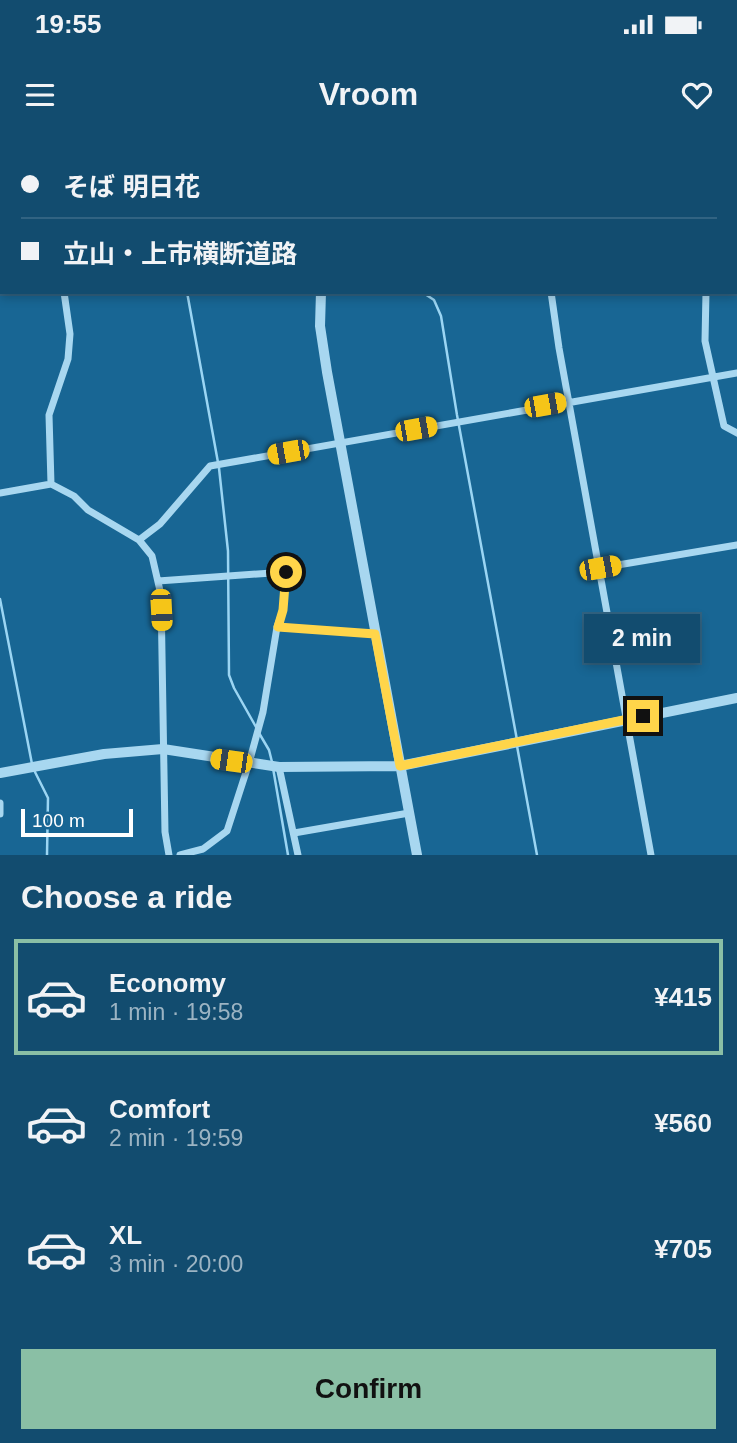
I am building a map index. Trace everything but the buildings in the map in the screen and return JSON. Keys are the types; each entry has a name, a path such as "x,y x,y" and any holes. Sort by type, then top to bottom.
{"street":[{"path":"51,484 49,415 68,359 70,334 64,294"},
{"path":"321,294 320,326 340,443 417,855"},
{"path":"551,294 651,855"},
{"path":"706,294 705,341 724,426 737,433"},
{"path":"139,540 160,524 209,466 737,373"},
{"path":"0,493 51,484 74,496 88,510 139,540 152,556 158,581 162,625 164,832 169,855"},
{"path":"600,568 737,545"},
{"path":"158,581 286,572 283,610 262,712 227,831 203,849 180,855"},
{"path":"278,627 375,634"},
{"path":"0,774 104,754 163,749 275,767 400,766 737,698"},
{"path":"275,767 298,855"},
{"path":"0,803 0,814"},
{"path":"294,833 409,813"}],"waterway":[{"path":"187,294 219,468 228,551 229,675 256,727"},
{"path":"425,294 434,300 441,316 517,740"},
{"path":"0,599 32,764"},
{"path":"259,733 269,750 272,762"},
{"path":"517,746 537,855"},
{"path":"273,768 288,855"},
{"path":"34,770 48,798 47,855"}],"route":[{"path":"286,572 286,591 278,627 375,634 400,766 643,716"}]}
